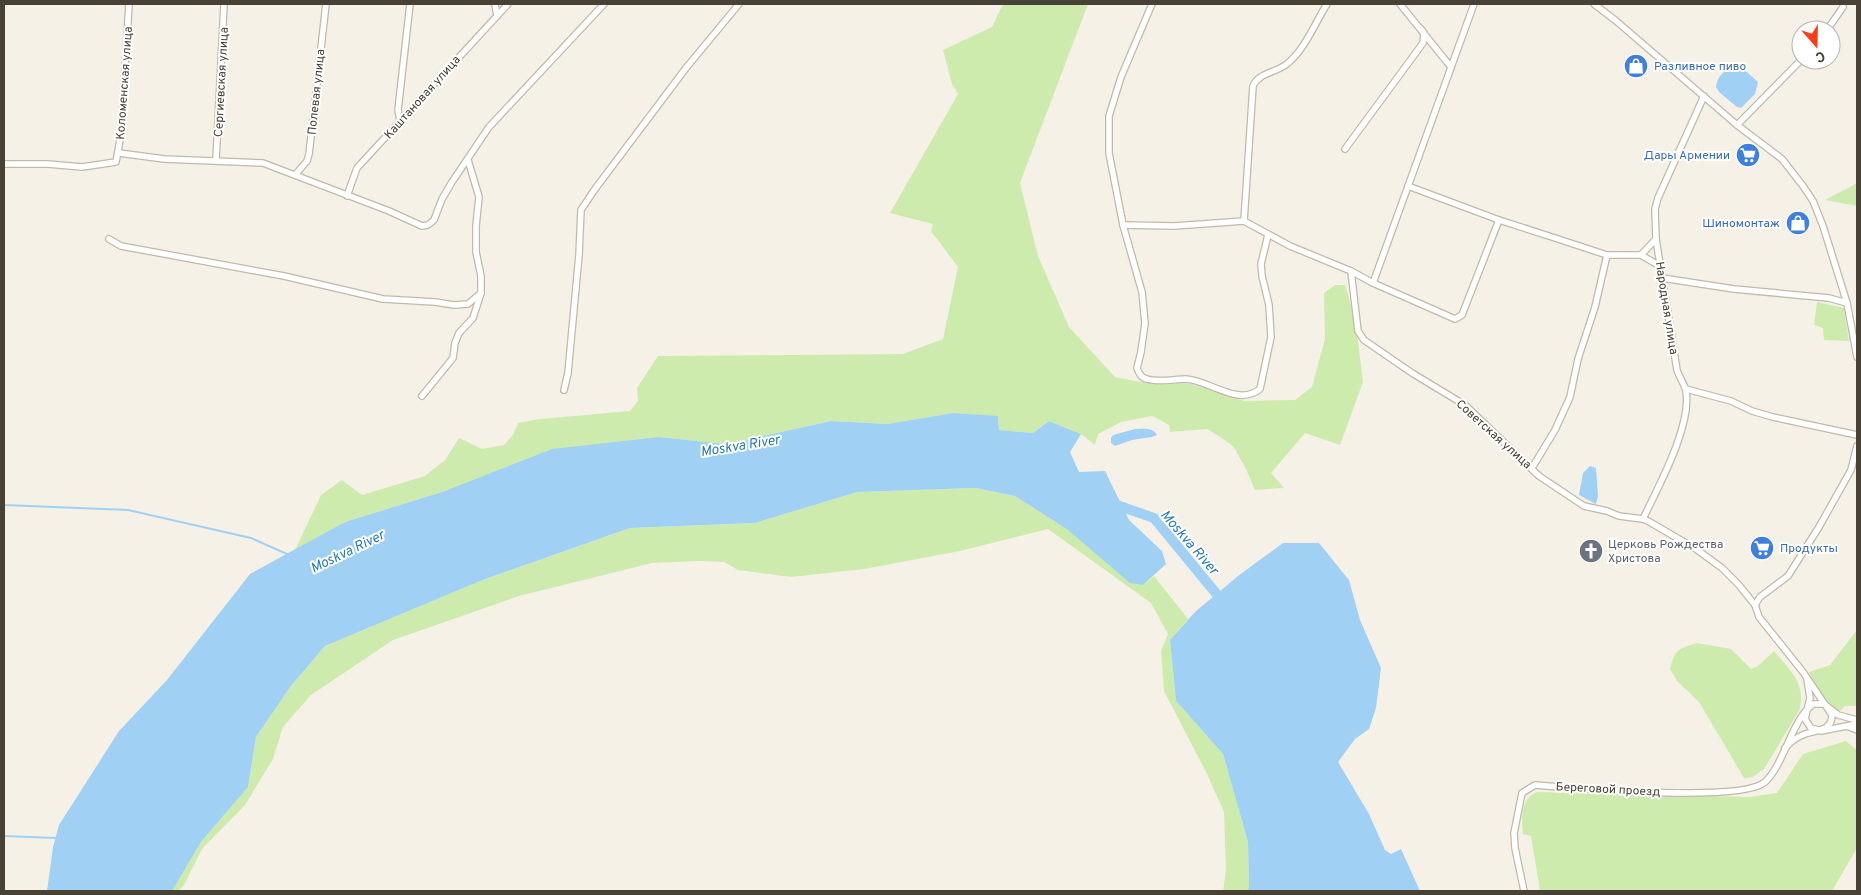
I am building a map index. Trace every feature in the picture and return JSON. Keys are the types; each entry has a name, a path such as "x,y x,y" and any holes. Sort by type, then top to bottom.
{"street":[{"name":"Коломенская улица","path":"4,164 48,164 82,167 116,162 119,153 129,4"},
{"name":"Сергиевская улица","path":"216,160 224,4"},
{"name":"Полевая улица","path":"295,175 307,161 309,154 326,4"},
{"path":"400,120 398,110 410,4"},
{"path":"495,4 497,16"},
{"name":"Каштановая улица","path":"348,196 358,168 508,4"},
{"path":"119,153 164,158 263,163 389,211 422,226 434,220 442,199 452,182 489,127 604,4"},
{"path":"564,390 568,373 579,255 581,210 681,74 739,4"},
{"path":"1152,4 1121,77 1109,116 1109,153 1123,225 1142,292 1144,323 1137,368 1146,380 1171,381 1185,379 1197,381 1225,392 1239,394 1256,392 1260,388 1270,337 1269,305 1261,264 1268,235"},
{"path":"1244,221 1253,86 1258,78 1287,64 1297,55 1326,4"},
{"path":"1400,4 1451,66"},
{"path":"1373,283 1474,4"},
{"path":"1594,4 1737,125 1782,159 1813,201 1824,226 1847,303 1857,357"},
{"path":"1834,20 1843,7"},
{"path":"1345,149 1423,42 1424,33 1421,29"},
{"path":"1737,125 1791,70"},
{"name":"Народная улица","path":"1640,518 1670,459 1686,414 1686,389 1682,386 1677,370 1656,239 1655,209 1658,198 1704,96"},
{"path":"422,396 452,358 454,343 459,333 473,318 482,293 476,252 479,196 468,160"},
{"path":"1408,186 1499,220 1607,255 1641,255 1660,266"},
{"path":"1123,225 1174,226 1244,221 1290,246 1454,319 1462,315 1499,220"},
{"path":"109,239 121,246 284,276 383,299 454,305 468,304 482,293"},
{"path":"1641,255 1656,239"},
{"path":"1532,468 1555,430 1570,397 1578,359 1595,307 1607,255"},
{"name":"Советская улица","path":"1352,272 1358,331 1364,340 1412,373 1465,405 1539,476 1584,506 1607,511 1619,516 1640,518 1696,550 1722,568 1746,593 1755,605 1759,617 1830,708"},
{"path":"1662,278 1734,289 1829,298 1847,303"},
{"path":"1686,389 1731,400 1752,411 1773,417 1857,435"},
{"path":"1755,605 1760,598 1788,576 1851,470 1857,446"},
{"path":"1806,676 1810,698 1805,719 1808,726 1814,730 1821,730 1857,724"},
{"path":"1806,712 1810,706 1817,703 1824,704 1841,716 1857,720"},
{"path":"1785,748 1795,739 1827,728 1832,722 1830,708"},
{"name":"Береговой проезд","path":"1524,891 1515,848 1514,833 1522,793 1528,788 1535,785 1709,793 1750,789 1766,781 1806,712"},
{"path":"1845,726 1857,730"}],"green space":[{"path":"1003,4 1088,4 1020,183 1038,256 1069,327 1115,377 1140,382 1192,384 1244,401 1295,400 1312,387 1325,339 1324,293 1335,285 1345,285 1358,342 1363,382 1340,445 1305,433 1271,473 1284,488 1255,490 1233,446 1207,429 1170,432 1169,425 1152,416 1121,422 1098,434 1095,445 1081,434 1049,421 1033,433 999,430 998,417 953,413 887,424 831,421 754,438 734,445 659,437 445,491 345,522 295,550 321,495 342,480 362,495 425,476 445,460 459,438 482,449 504,445 513,435 518,423 540,419 630,411 638,401 637,388 658,356 903,354 943,339 958,267 931,231 933,224 890,213 958,94 952,84 943,50 992,27"},
{"path":"1857,183 1857,206 1825,200"},
{"path":"1817,302 1844,308 1849,341 1824,340 1823,328 1814,325"},
{"path":"976,488 1015,496 1068,530 1143,585 1154,576 1188,619 1170,640 1176,701 1223,754 1248,842 1249,888 1247,891 1223,891 1226,871 1224,812 1207,774 1164,691 1161,651 1168,634 1151,603 1048,529 960,551 864,569 791,577 738,570 724,562 652,563 519,596 393,640 311,695 283,727 273,759 245,805 202,849 184,885 178,891 172,891 201,842 248,787 256,737 291,686 325,646 485,579 630,528 755,523 857,492"},
{"path":"1857,630 1857,706 1845,706 1839,712 1821,694 1809,672 1830,665"},
{"path":"1697,643 1731,649 1751,669 1758,666 1774,651 1791,671 1799,685 1801,701 1799,711 1764,769 1753,777 1744,778 1699,702 1677,681 1670,669 1678,651"},
{"path":"1846,741 1857,750 1857,848 1832,891 1540,891 1531,836 1523,834 1522,822 1525,804 1537,792 1750,797 1777,793 1803,754"}],"water":[{"path":"1735,67 1742,68 1758,82 1755,94 1741,108 1737,107 1719,92 1716,87 1722,74"},
{"path":"953,413 998,416 999,430 1033,433 1049,421 1081,434 1070,452 1079,472 1105,471 1129,520 1162,551 1166,564 1143,585 1130,583 1068,530 1015,496 976,488 857,492 755,523 630,528 485,579 325,646 291,686 256,737 248,787 201,842 172,891 47,891 53,847 59,825 119,731 167,680 250,574 345,522 445,491 552,449 659,437 734,445 754,438 831,421 887,424"},
{"path":"1135,429 1150,430 1157,435 1115,446 1111,443 1113,435"},
{"path":"1590,466 1596,468 1598,496 1596,504 1579,495 1583,473"},
{"path":"1283,543 1319,543 1349,580 1360,620 1381,668 1376,708 1369,729 1355,739 1338,762 1369,814 1385,850 1391,854 1401,849 1420,891 1247,891 1249,888 1248,842 1223,754 1176,701 1170,640 1195,612 1238,576"}],"waterway":[{"name":"Moskva River","path":"1111,503 1154,518 1224,603"},
{"path":"4,505 128,510 251,538 287,554"},
{"path":"4,836 55,838"}],"place":[{"name":"Разливное пиво","path":"1636,66"},
{"name":"Дары Армении","path":"1748,155"},
{"name":"Шиномонтаж","path":"1798,223"},
{"name":"Продукты","path":"1762,548"},
{"name":"Церковь Рождества Христова","path":"1591,551"}]}
